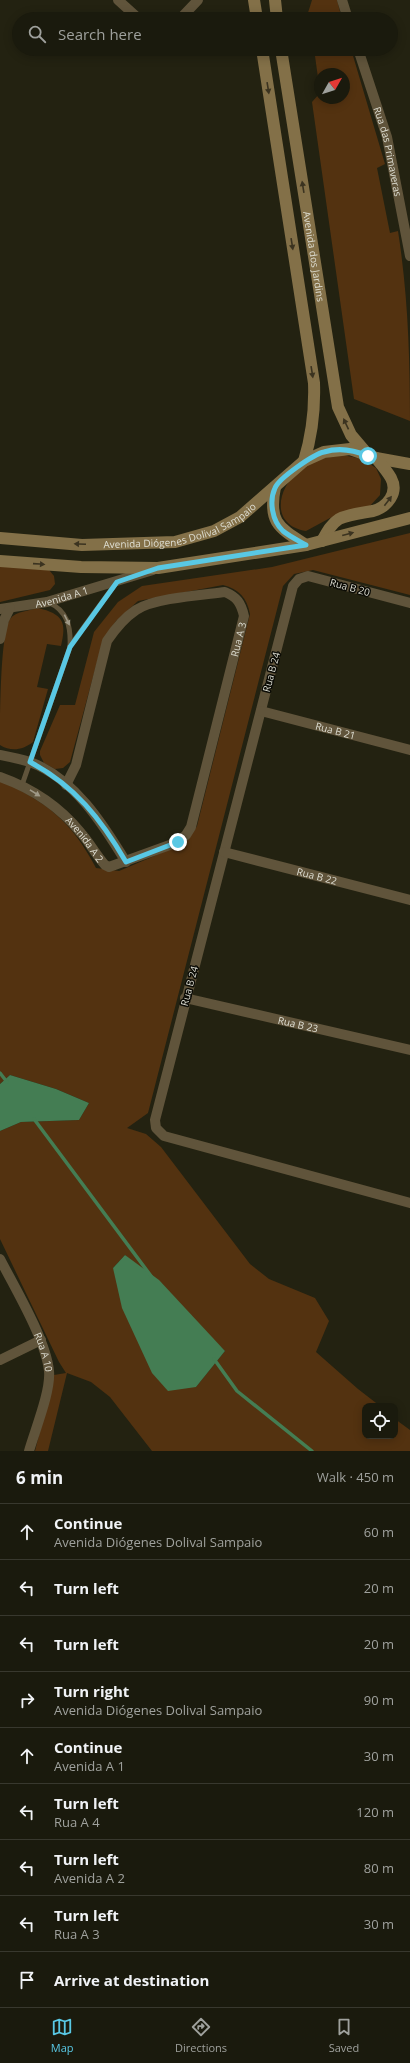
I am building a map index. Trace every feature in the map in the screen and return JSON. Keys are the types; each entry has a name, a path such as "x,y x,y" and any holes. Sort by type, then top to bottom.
{"street":[{"path":"118,0 131,12"},
{"path":"187,12 198,0"},
{"path":"254,0 256,12"},
{"path":"275,0 276,12"},
{"path":"342,0 346,12"},
{"name":"Avenida dos Jardins","path":"263,56 314,383 315,411 311,438 304,462"},
{"name":"Avenida dos Jardins","path":"282,56 338,407 351,435 392,479 393,489 390,500 383,506 374,510 339,519 328,528 322,541"},
{"name":"Rua das Primaveras","path":"360,56 387,137 410,256"},
{"name":"Avenida Diógenes Dolival Sampaio","path":"0,538 82,545 175,542 214,531 240,518 304,462 324,452 350,449 372,457 410,464"},
{"path":"275,487 272,505 275,519 282,530 306,545"},
{"path":"0,561 81,567 158,568 306,545 410,518"},
{"name":"Avenida A 1","path":"0,639 5,609 47,602 117,582 158,568"},
{"name":"Rua B 20","path":"293,586 299,579 308,576 410,603"},
{"name":"Rua B 24","path":"293,586 185,998 155,1120 156,1128 164,1136 410,1203"},
{"name":"Rua A 3","path":"66,785 76,765 107,641 119,624 138,609 159,602 225,592 234,596 242,605 244,616 191,827 186,835 178,842 126,862"},
{"name":"Rua B 21","path":"261,711 410,750"},
{"path":"0,755 30,762 66,785 103,826 126,862"},
{"name":"Avenida A 2","path":"0,776 22,785 63,814 81,833 105,865 114,867 126,862"},
{"name":"Rua B 22","path":"224,852 410,900"},
{"name":"Rua B 23","path":"185,998 410,1050"},
{"name":"Rua A 10","path":"0,1259 41,1340 49,1371 48,1385 30,1451"},
{"path":"0,1360 41,1340"}],"lane":[{"path":"70,647 117,582"},
{"path":"22,785 70,647 71,632 66,616 58,608 47,602"}],"shaded area":[{"path":"312,0 337,0 340,12 308,12"},
{"path":"315,56 353,56 385,164 377,168 390,233 398,231 408,326 410,421 354,399 312,102 314,100 314,104 350,104 350,68 317,68"},
{"path":"343,455 362,459 376,468 381,479 380,495 369,507 330,518 306,531 294,527 287,522 282,514 282,496 292,478 299,470 309,463 325,458"},
{"path":"410,533 410,595 313,570 294,574 283,586 148,1113 127,1128 146,1134 161,1147 250,1264 269,1279 315,1298 329,1321 316,1352 376,1403 362,1403 362,1439 398,1439 398,1421 410,1430 410,1451 152,1451 110,1397 91,1382 67,1373 48,1451 35,1451 54,1375 66,1373 59,1362 0,1239 0,1131 21,1122 79,1120 89,1103 56,1089 10,1075 0,1084 0,780 17,788 44,805 67,825 87,851 96,868 119,871 180,845 194,831 197,826 250,614 247,603 234,589 223,585 138,601 116,621 103,640 70,762 63,768 55,769 44,763 40,755 40,751 60,705 75,705 94,632 118,602 142,586 272,567","holes":["125,1255 225,1351 196,1387 113,1268"]},
{"path":"0,565 49,570 54,576 55,584 50,590 0,602"},
{"path":"38,608 58,616 63,625 63,638 61,646 47,644 37,687 48,689 33,742 25,747 8,749 0,745 1,679 4,642 10,619 13,616"},
{"path":"10,1075 56,1089 89,1103 79,1120 21,1122 0,1131 0,1084"},
{"path":"125,1255 159,1280 225,1351 196,1387 168,1391 152,1373 122,1308 113,1268"}],"waterway":[{"path":"0,1073 7,1082"},
{"path":"34,1119 151,1276"},
{"path":"214,1359 237,1391 312,1451"}],"route":[{"path":"178,842 126,862 103,826 84,802 66,785 30,762 70,647 117,582 158,568 306,545 282,530 275,519 272,505 275,487 304,462 324,452 350,449 368,456"}]}
